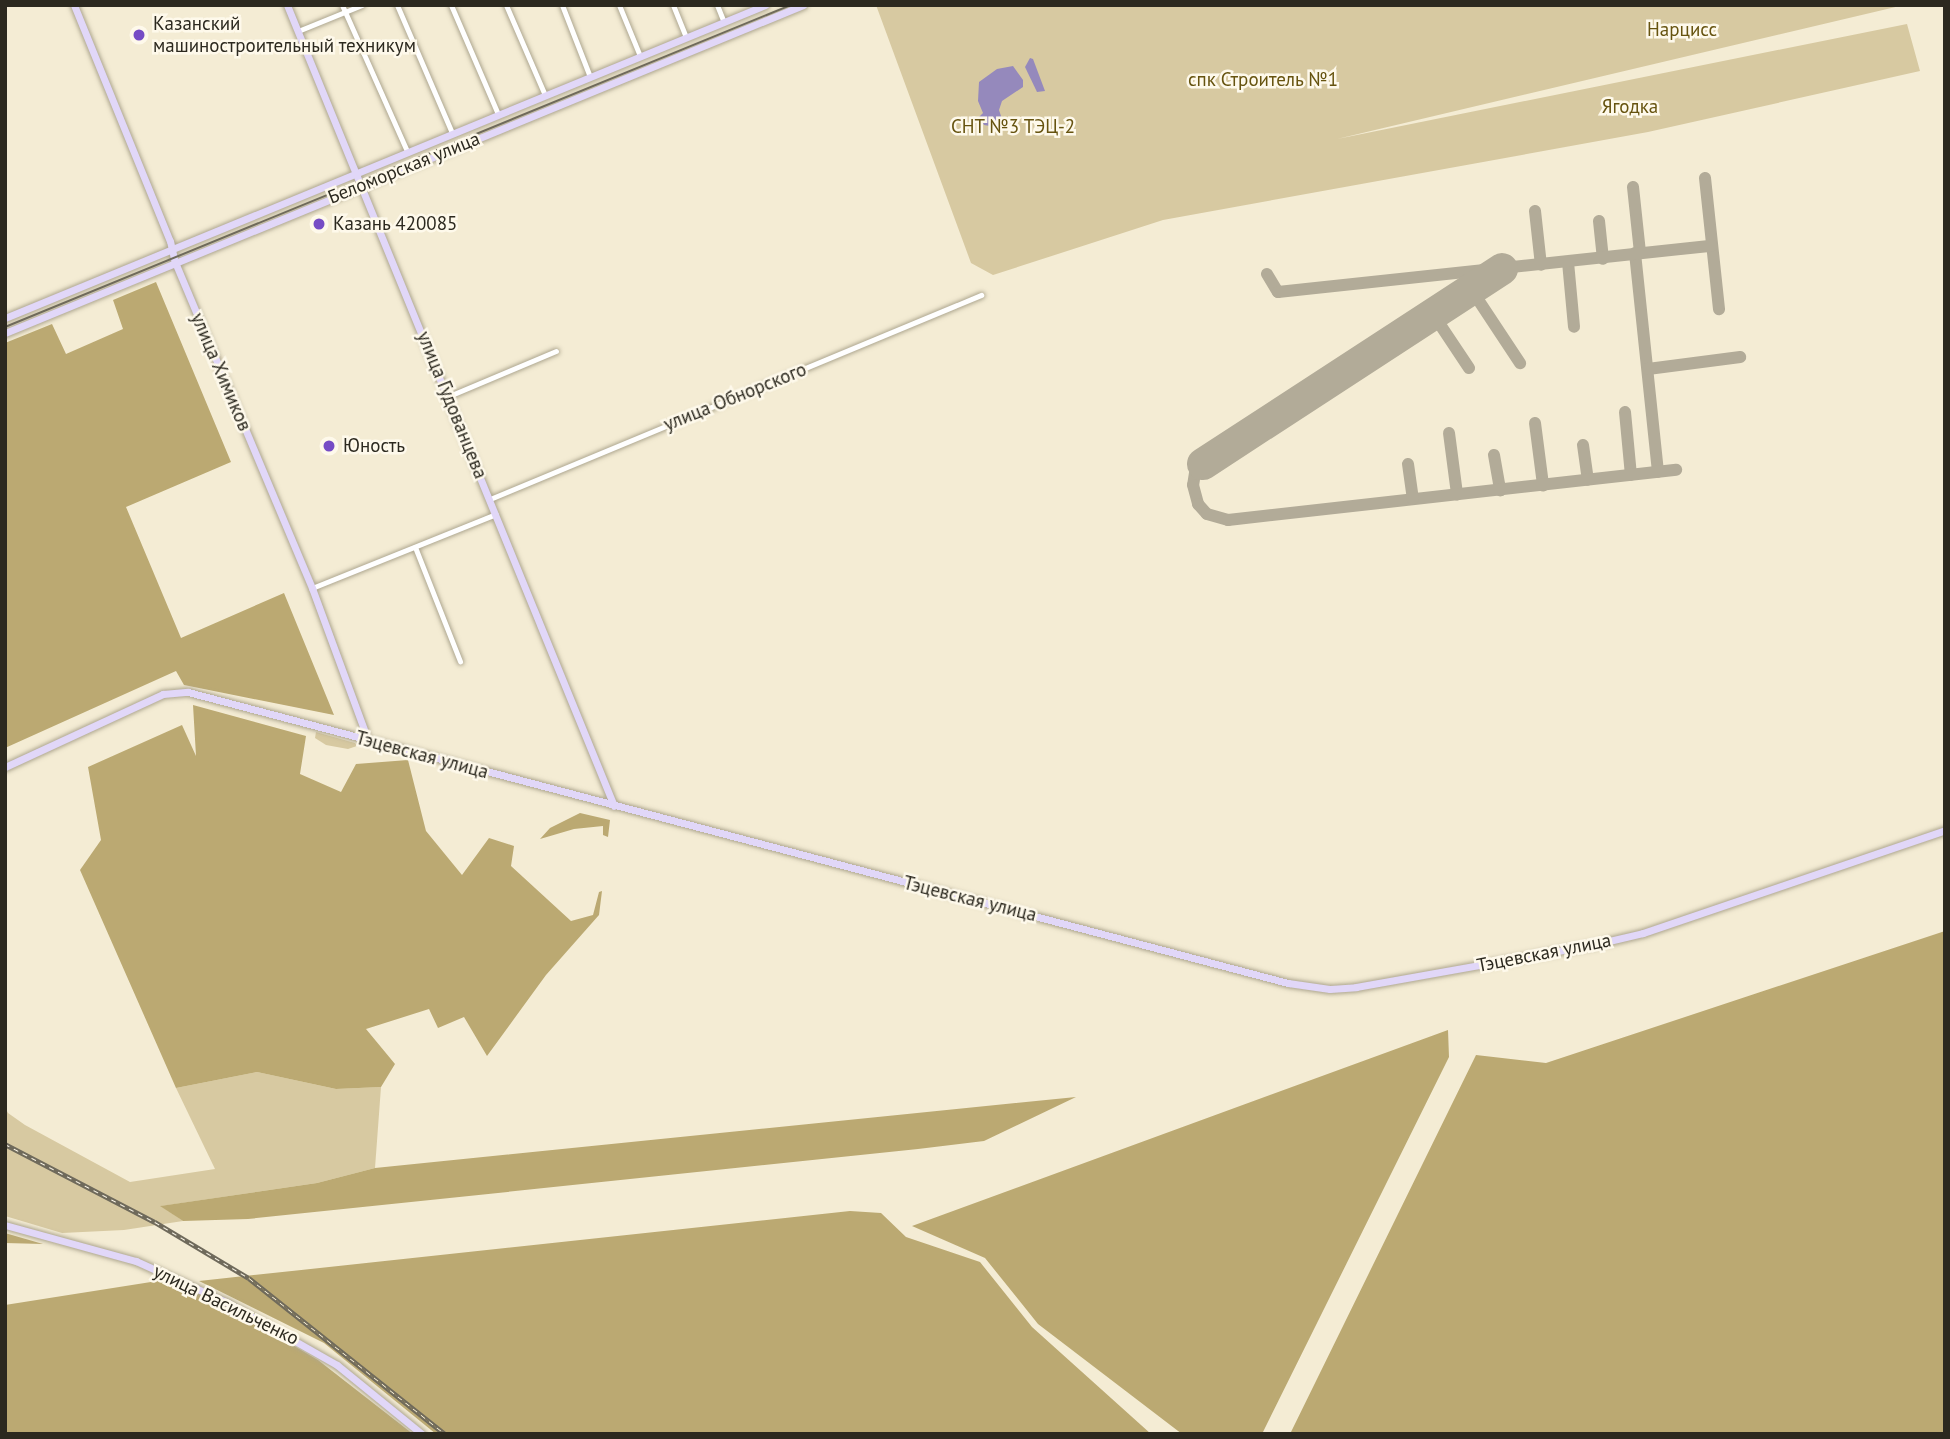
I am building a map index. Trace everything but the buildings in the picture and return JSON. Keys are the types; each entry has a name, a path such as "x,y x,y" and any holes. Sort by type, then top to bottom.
{"main road":[{"name":"улица Химиков","path":"74,5 173,248 175,262 312,588 365,732 364,739"},
{"name":"улица Гудованцева","path":"287,5 449,396 614,806"},
{"name":"Беломорская улица","path":"5,318 766,5"},
{"path":"766,5 773,17"},
{"name":"Беломорская улица","path":"5,333 803,5"},
{"path":"559,89 564,103"},
{"name":"Тэцевская улица","path":"5,767 163,694 188,692 1288,983 1329,989 1356,987 1567,950 1643,933 1945,830"},
{"name":"улица Васильченко","path":"5,1225 136,1261 228,1303 337,1365 422,1434"}],"street":[{"path":"342,5 347,11 407,151"},
{"path":"298,31 362,5"},
{"path":"397,5 452,133"},
{"path":"451,5 498,114"},
{"path":"506,5 545,95"},
{"path":"562,5 590,77"},
{"path":"619,5 640,56"},
{"path":"673,5 687,37"},
{"path":"717,5 724,22"},
{"name":"улица Обнорского","path":"489,499 981,295"},
{"path":"449,396 556,351"},
{"path":"312,588 496,514"},
{"path":"415,547 460,662"}],"green space":[{"path":"876,5 1904,5 1337,139 1907,24 1920,71 1648,132 1163,220 993,275 971,263"},
{"path":"316,732 355,743 357,746 348,749 326,745 315,738"},
{"path":"257,1072 336,1089 381,1087 375,1168 317,1183 161,1206 183,1221 124,1230 62,1233 5,1216 5,1107 8,1113 25,1125 130,1182 215,1169 176,1088"}],"shaded area":[{"path":"1030,58 1033,59 1045,91 1037,92 1025,67"},
{"path":"1013,66 1023,80 1023,87 1002,101 999,110 1002,119 990,126 984,125 979,117 983,113 978,101 979,82 997,69"},
{"path":"156,282 231,462 126,507 181,638 284,593 334,715 184,685 176,671 5,748 5,343 52,324 66,354 123,329 113,300"},
{"path":"193,705 306,736 300,774 341,792 356,764 408,760 426,831 462,875 489,838 514,846 511,866 571,921 593,915 599,892 602,891 599,915 546,975 487,1056 464,1017 438,1028 429,1009 366,1029 395,1064 381,1087 336,1089 257,1072 176,1088 80,870 101,840 88,767 182,725 196,756"},
{"path":"580,813 610,820 608,837 603,835 603,826 574,829 540,839 550,828"},
{"path":"1945,931 1945,1434 1290,1434 1476,1055 1546,1063"},
{"path":"1448,1030 1449,1057 1262,1434 1182,1434 1038,1324 985,1258 912,1226"},
{"path":"1076,1097 984,1141 918,1149 248,1219 183,1221 160,1206 317,1183 375,1168"},
{"path":"850,1211 881,1213 906,1237 980,1262 1032,1327 1151,1434 436,1434 324,1343 199,1281"},
{"path":"5,1233 43,1244 5,1243"},
{"path":"170,1279 240,1314 318,1360 413,1434 5,1434 5,1305"}],"taxiway":[{"path":"1705,178 1719,309"},
{"path":"1633,187 1640,252"},
{"path":"1535,211 1541,265"},
{"path":"1599,221 1603,259"},
{"path":"1267,274 1278,292 1712,246"},
{"path":"1635,253 1658,472"},
{"path":"1568,262 1574,327"},
{"path":"1471,289 1520,363"},
{"path":"1433,314 1469,368"},
{"path":"1648,369 1740,357"},
{"path":"1625,412 1631,475"},
{"path":"1535,423 1543,485"},
{"path":"1449,433 1457,494"},
{"path":"1583,445 1588,480"},
{"path":"1494,455 1500,490"},
{"path":"1203,464 1195,473 1193,485 1198,504 1207,514 1228,520 1676,470"},
{"path":"1408,464 1413,499"}],"runway":[{"path":"1203,464 1502,269"}],"tram line":[{"path":"5,327 791,5"}],"railway":[{"path":"5,1144 155,1222 249,1278 445,1434"}],"place":[{"name":"Казанский машиностроительный техникум","path":"139,35"},
{"name":"Казань 420085","path":"319,224"},
{"name":"Юность","path":"329,446"}],"park label":[{"name":"Нарцисс","path":"1682,30"},
{"name":"спк Строитель №1","path":"1263,80"},
{"name":"Ягодка","path":"1630,107"},
{"name":"СНТ №3 ТЭЦ-2","path":"1013,127"}]}
